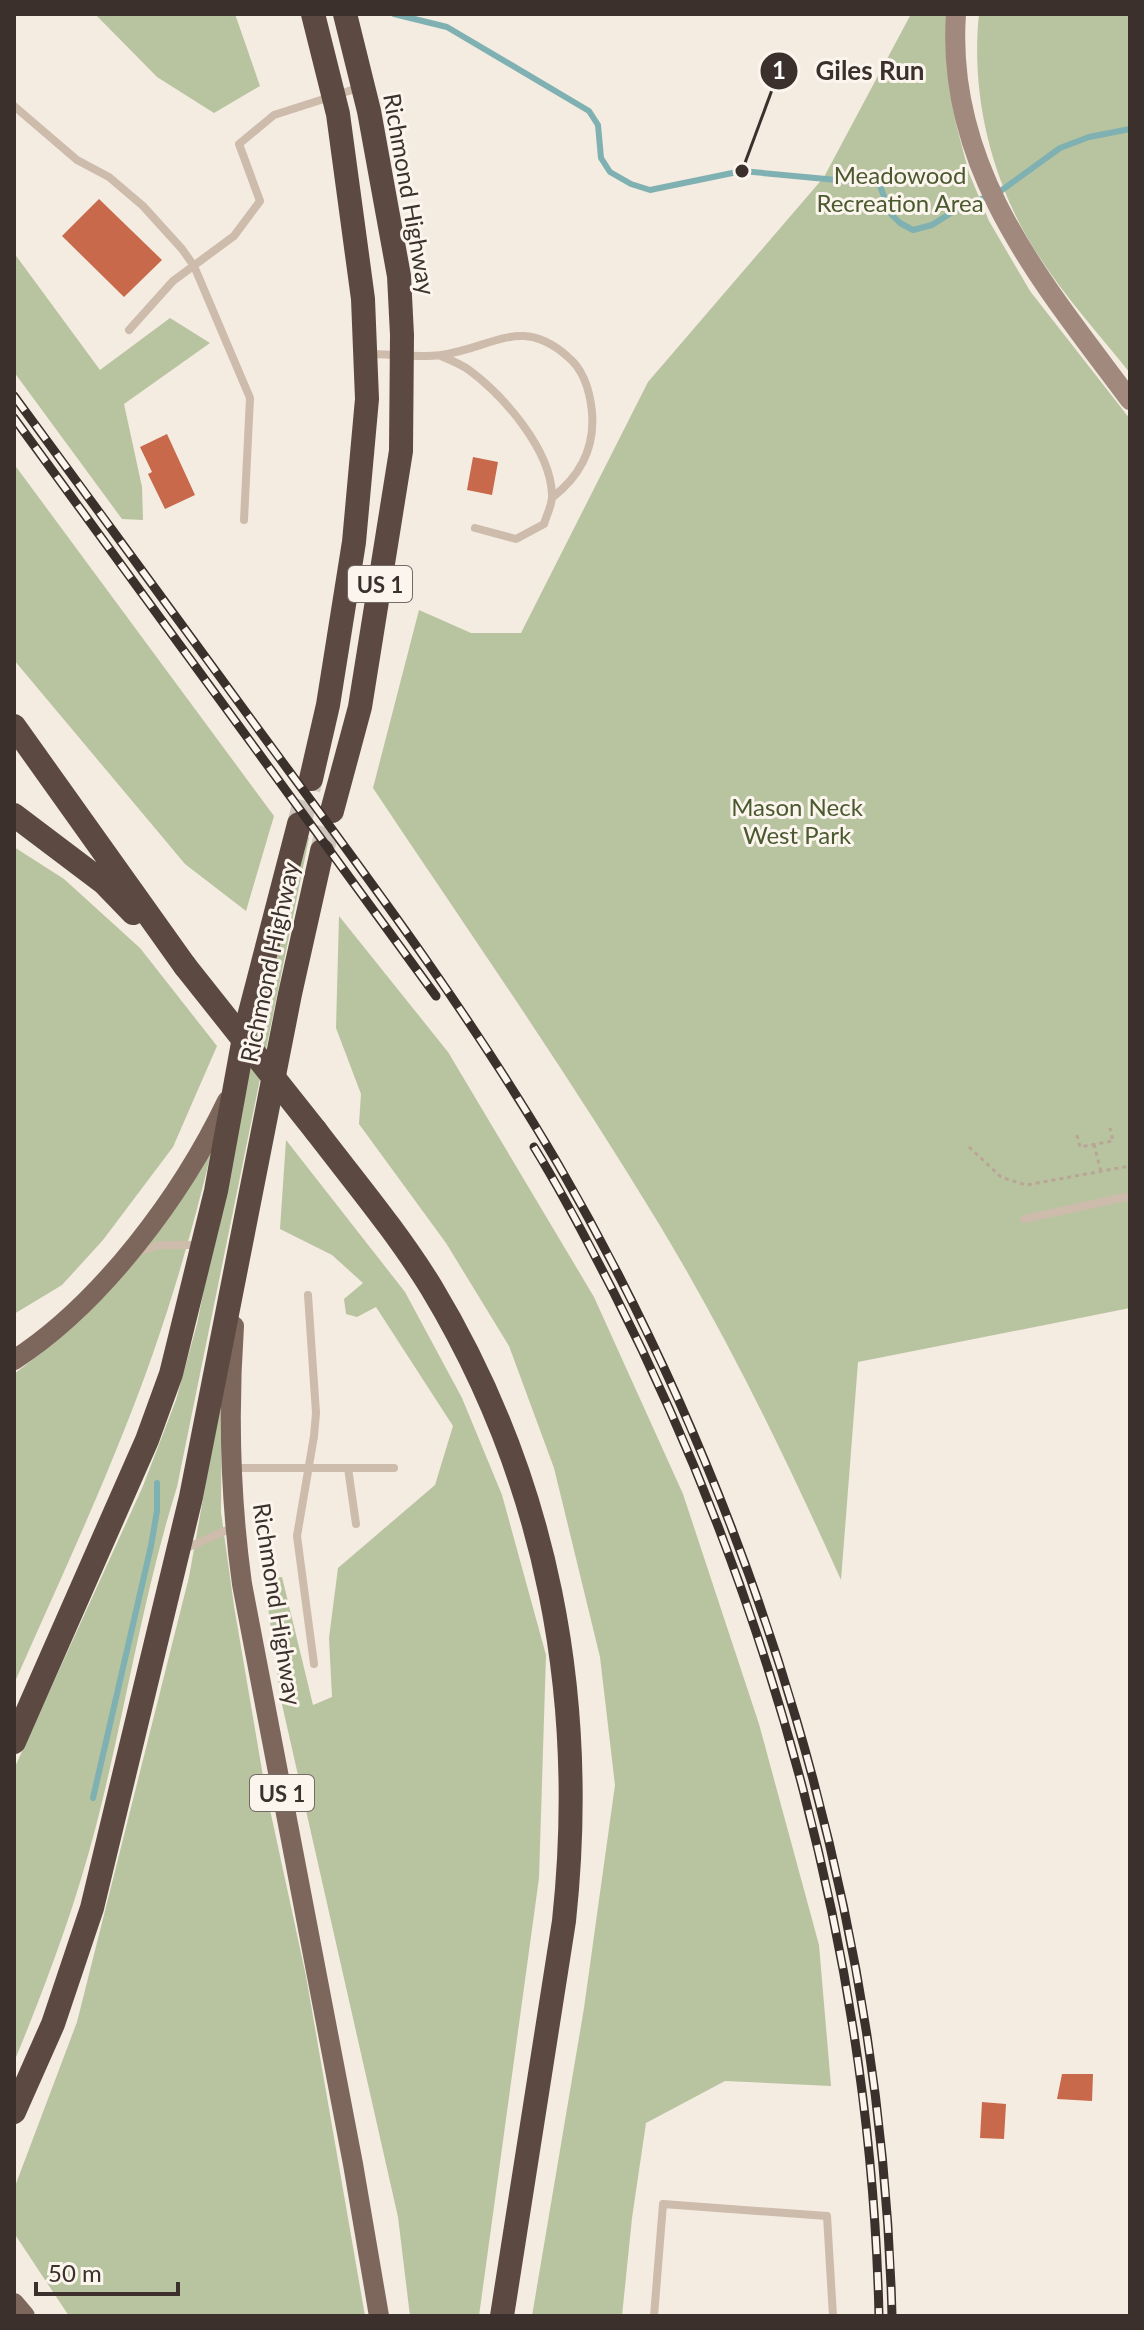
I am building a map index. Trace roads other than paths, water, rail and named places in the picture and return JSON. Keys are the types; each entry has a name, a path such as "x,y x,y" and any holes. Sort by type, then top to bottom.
{"highway":[{"name":"US 1","path":"311,779 328,705 354,542 366,432 366,354 361,287 333,96 313,14"},
{"name":"Richmond Highway","path":"332,811 360,707 401,451 399,276 363,86 345,14"},
{"path":"14,726 185,966 400,1240 430,1286 483,1384 524,1490 541,1550 563,1664 572,1769 570,1864 564,1921 502,2316"},
{"path":"14,815 104,883 185,966"},
{"name":"Richmond Highway","path":"233,1087 299,824"},
{"name":"Richmond Highway","path":"237,1265 290,994 322,851"},
{"path":"14,1742 147,1440 171,1374 204,1245 233,1087"},
{"path":"14,2112 53,2024 92,1908 191,1497 237,1265"}],"main road":[{"name":"Richmond Highway","path":"14,1360 74,1312 125,1257 185,1176 233,1087"},
{"name":"Richmond Highway","path":"237,1265 230,1394 234,1527 242,1584 353,2164 379,2316"},
{"path":"14,2303 25,2316"}],"street":[{"path":"956,14 954,34 958,94 968,136 984,176 1040,279 1130,400"}],"lane":[{"path":"129,330 173,281 234,236 260,201 239,144 274,115 363,86"},
{"path":"14,106 77,160 109,177 143,206 194,266 250,398 244,520"},
{"path":"366,354 440,355 525,335 543,339 573,361 586,382 591,402 593,424 590,447 574,478 553,497"},
{"path":"440,355 468,370 497,395 524,427 548,467 553,497 544,524 516,539 475,528"},
{"path":"1024,1219 1130,1196"},
{"path":"125,1257 160,1245 204,1245"},
{"path":"308,1295 316,1413 297,1536 314,1664"},
{"path":"231,1468 394,1468"},
{"path":"348,1468 356,1524"},
{"path":"176,1552 234,1527"},
{"path":"654,2316 663,2204 827,2216 833,2316"}],"waterway":[{"path":"394,14 447,27 589,111 598,125 601,158 610,172 650,190 742,171 858,182 878,181 891,214 913,230 932,225 954,211 1002,190 1060,148 1089,137 1130,129"},
{"path":"93,1798 151,1546 157,1511 157,1483"}],"tunnel":[{"path":"299,824 311,779"},
{"path":"322,851 332,811"}],"railway":[{"path":"14,396 429,964 495,1063 558,1164 629,1296 693,1434 749,1575 796,1719 835,1867 864,2015 883,2166 892,2316"},
{"path":"14,418 436,996"},
{"path":"534,1147 605,1275 671,1412 721,1535 766,1661 803,1790 834,1920 857,2052 872,2184 879,2316"}],"place":[{"name":"Giles Run","path":"742,171"}],"park label":[{"name":"Meadowood Recreation Area","path":"900,188"},
{"name":"Mason Neck West Park","path":"797,820"}]}
